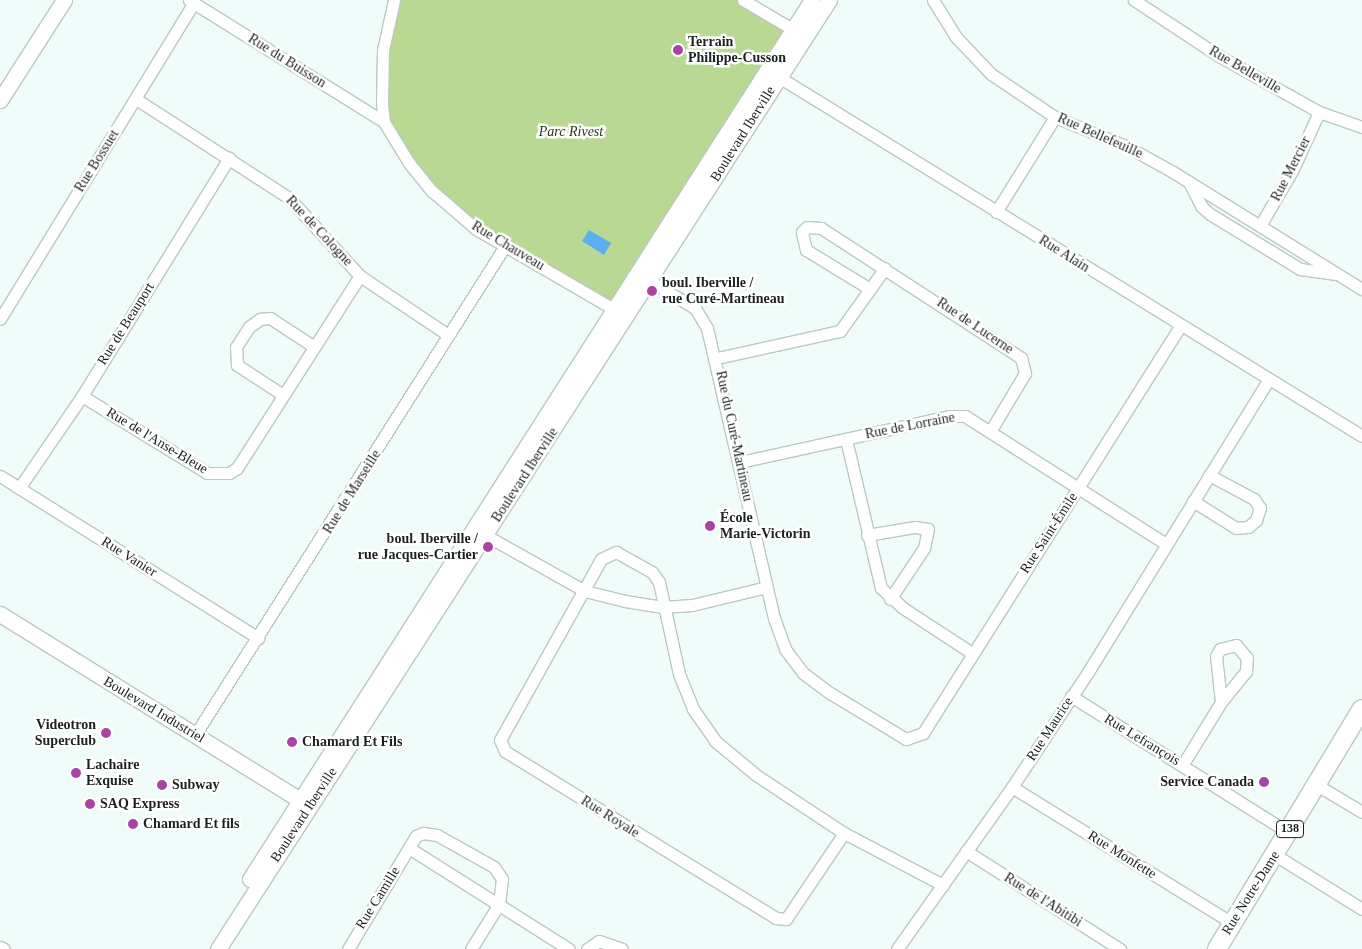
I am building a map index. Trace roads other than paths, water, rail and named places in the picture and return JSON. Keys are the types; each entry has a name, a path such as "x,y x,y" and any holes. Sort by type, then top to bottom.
{"main road":[{"name":"Rue Notre-Dame","path":"1217,949 1361,714"}],"street":[{"path":"0,100 64,0"},
{"name":"Rue Chauveau","path":"394,0 382,50 384,122 409,163 432,192 476,229 612,308"},
{"path":"743,0 799,33"},
{"name":"Boulevard Iberville","path":"799,33 812,0"},
{"name":"Boulevard Iberville","path":"480,532 612,308 799,33 829,0"},
{"name":"Rue Belleville","path":"1134,0 1218,56 1319,112 1362,127"},
{"name":"Rue Bellefeuille","path":"938,1 956,37 991,74 1055,117 1128,147 1189,182 1261,224 1362,289"},
{"name":"Rue du Buisson","path":"192,2 384,122"},
{"name":"Rue Bossuet","path":"0,319 136,98 192,2"},
{"name":"Boulevard Iberville","path":"207,949 480,532 650,281 773,73"},
{"name":"Rue Alain","path":"773,73 1180,326 1362,436"},
{"name":"Rue de Cologne","path":"136,98 289,198 360,276 448,335"},
{"name":"Rue Mercier","path":"1261,224 1293,168 1319,112"},
{"path":"996,212 1055,117"},
{"name":"Rue de Beauport","path":"19,488 82,396 229,158"},
{"name":"Rue Bellefeuille","path":"1189,182 1201,206 1210,214 1300,269 1337,274"},
{"name":"Rue de Lucerne","path":"870,289 806,250 802,232 807,227 821,228 1021,358 1025,373 991,430"},
{"name":"Rue de Marseille","path":"195,735 504,246"},
{"path":"717,358 840,331 885,268"},
{"name":"Rue du Curé-Martineau","path":"637,273 703,316 717,358 767,587 785,649 803,672 896,734 916,738"},
{"name":"Rue de l'Anse-Bleue","path":"82,396 207,472 218,476 236,468 313,346 360,276"},
{"path":"283,395 237,366 236,347 249,327 260,319 270,318 313,346"},
{"name":"Rue Saint-Émile","path":"916,738 1180,326"},
{"name":"Rue Maurice","path":"897,949 1012,787 1269,379"},
{"name":"Rue de Lorraine","path":"740,462 958,415 991,430 1166,544"},
{"path":"846,439 867,535 881,588 890,599 972,653"},
{"path":"1193,501 1236,528 1248,527 1256,520 1260,508 1254,499 1209,475"},
{"name":"Rue Vanier","path":"0,476 258,638"},
{"path":"867,535 915,527 928,529 924,548 890,599"},
{"path":"480,532 586,591 663,607 692,605 767,587"},
{"path":"586,591 601,558 616,552 652,572 659,582 679,674 693,710 708,731 742,765 844,833 943,884"},
{"name":"Rue Royale","path":"586,591 500,740 505,751 776,918 786,919 844,833"},
{"name":"Boulevard Industriel","path":"0,614 304,803"},
{"path":"1183,764 1221,702 1248,665 1244,650 1236,645 1220,649 1216,656 1221,702"},
{"name":"Rue Lefrançois","path":"1071,696 1183,764 1288,832"},
{"path":"1316,785 1362,812"},
{"name":"Rue Monfette","path":"1012,787 1232,923"},
{"name":"Boulevard Iberville","path":"218,949 304,803"},
{"name":"Rue Camille","path":"348,949 416,836 432,833 494,867 502,879 499,904 471,949"},
{"path":"409,848 569,949"},
{"name":"Rue de l'Abitibi","path":"966,852 1120,949"},
{"path":"1275,855 1362,909"},
{"path":"587,949 606,941 622,949"},
{"path":"0,947 4,949"}],"water":[{"path":"589,230 611,243 604,255 582,241"}],"place":[{"name":"Terrain Philippe-Cusson","path":"678,50"},
{"name":"boul. Iberville / rue Curé-Martineau","path":"652,291"},
{"name":"École Marie-Victorin","path":"710,526"},
{"name":"boul. Iberville / rue Jacques-Cartier","path":"488,547"},
{"name":"Videotron Superclub","path":"106,733"},
{"name":"Chamard Et Fils","path":"292,742"},
{"name":"Lachaire Exquise","path":"76,773"},
{"name":"Service Canada","path":"1264,782"},
{"name":"Subway","path":"162,785"},
{"name":"SAQ Express","path":"90,804"},
{"name":"Chamard Et fils","path":"133,824"}],"park label":[{"name":"Parc Rivest","path":"571,132"}]}
